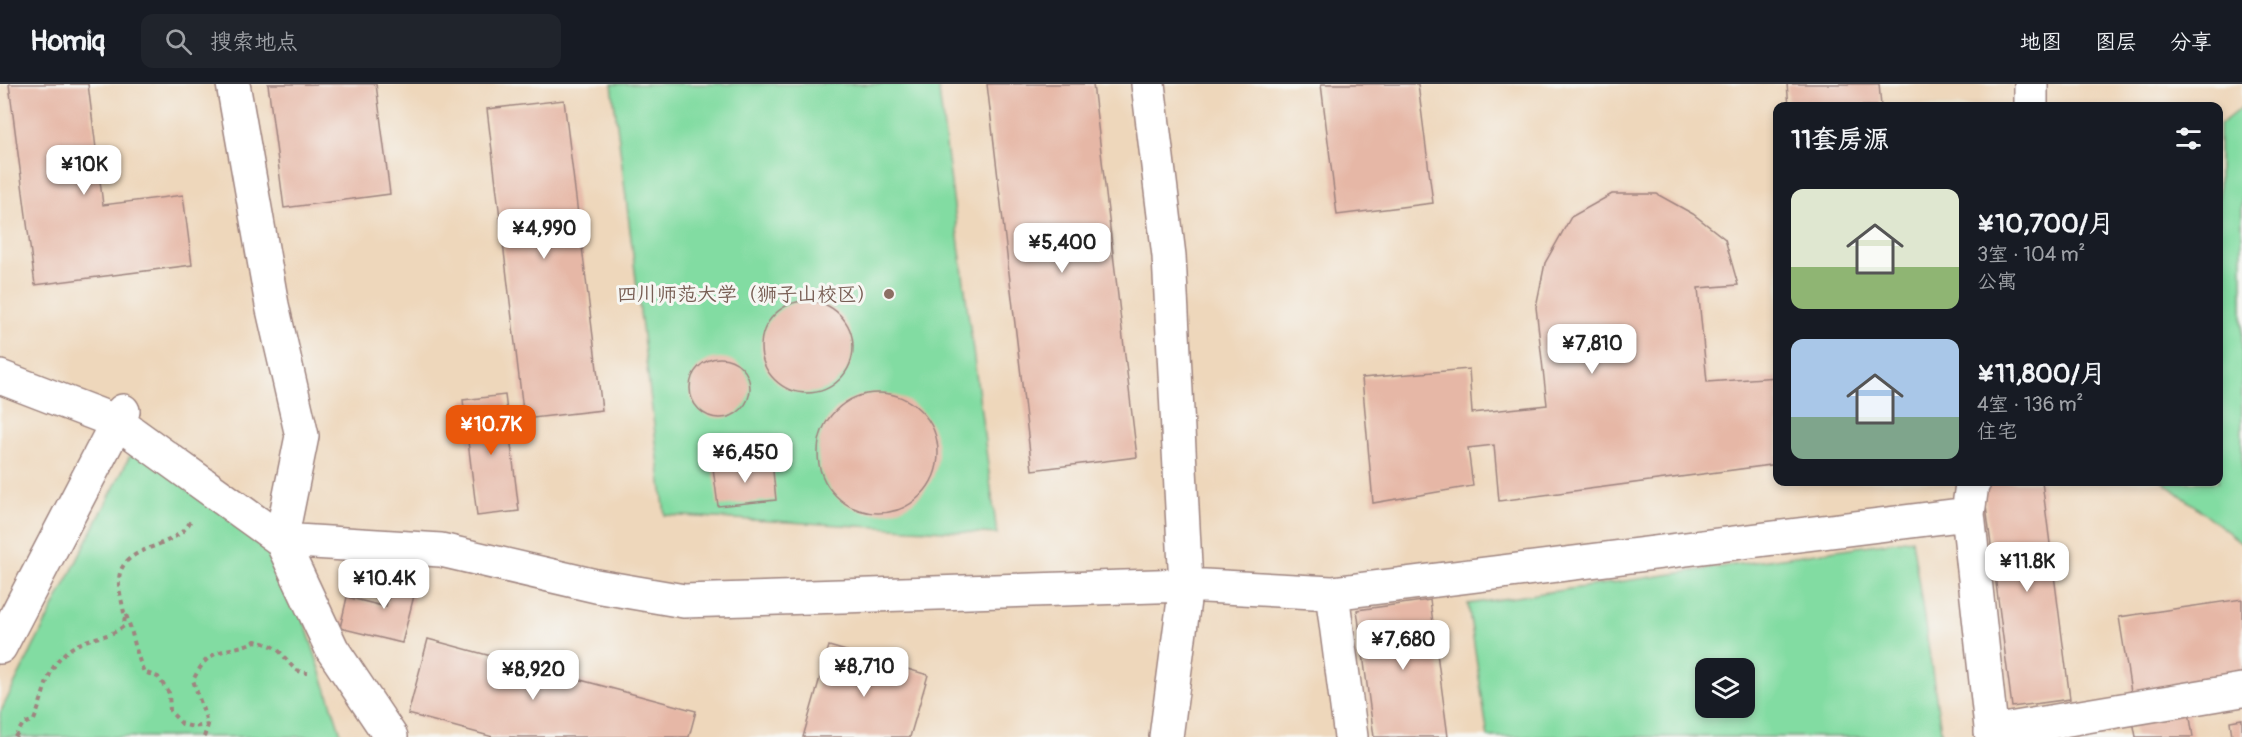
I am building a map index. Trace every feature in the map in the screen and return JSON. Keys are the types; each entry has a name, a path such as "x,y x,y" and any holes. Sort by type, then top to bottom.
{"lane":[{"path":"233,84 272,304 302,436 281,540"},
{"path":"1148,84 1169,256 1186,585 1166,737"},
{"path":"2031,84 2031,102"},
{"path":"0,376 120,416 195,478 281,540 332,649 391,737"},
{"path":"0,646 120,416"},
{"path":"1973,486 1968,514 1992,735 2242,690"},
{"path":"281,540 441,550 596,586 684,601 1186,585 1332,593 1968,514"},
{"path":"1332,593 1351,737"}],"path":[{"path":"195,478 191,521 179,536 133,557 121,570 120,588 132,631 134,648 144,672 158,676 169,693 170,711 182,724 193,727 208,725"},
{"path":"15,737 23,724 34,720 41,705 49,672 60,657 78,644 112,635 124,627 126,614"},
{"path":"204,737 208,725 193,680 208,657 244,647 255,641 269,644 279,651 289,665 301,672 311,673"}],"shaded area":[{"name":"四川师范大学（狮子山校区）","path":"0,84 2242,84 2242,737 0,737"}],"green space":[{"path":"612,84 938,84 997,534 665,515"},
{"path":"2242,107 2242,543 2169,486 2223,486 2223,122"},
{"path":"146,424 277,537 342,737 0,737 0,713"},
{"path":"1912,539 1942,737 1488,737 1468,604"}],"building":[{"path":"9,84 88,84 103,205 183,195 192,265 35,285"},
{"path":"268,84 376,84 390,194 284,208"},
{"path":"987,84 1093,84 1137,457 1032,470"},
{"path":"1321,84 1418,84 1433,203 1337,215"},
{"path":"1787,84 1879,84 1881,102 1789,102"},
{"path":"564,100 602,410 524,419 487,109"},
{"path":"1612,194 1657,194 1693,214 1725,239 1738,285 1698,288 1707,382 1773,377 1773,465 1499,501 1494,445 1468,448 1473,486 1373,503 1362,378 1469,369 1472,413 1547,405 1536,307 1545,263 1571,217"},
{"path":"807,301 824,305 839,315 849,330 853,347 849,364 839,379 824,389 807,393 790,389 775,379 765,364 761,347 765,330 775,315 790,305"},
{"path":"720,358 741,367 750,388 741,409 720,418 699,409 690,388 699,367"},
{"path":"878,393 901,398 920,411 933,430 938,453 933,476 920,495 901,508 878,513 855,508 836,495 823,476 818,453 823,430 836,411 855,398"},
{"path":"505,395 519,511 477,516 463,400"},
{"path":"772,461 776,500 718,506 713,468"},
{"path":"1983,486 2043,486 2070,699 2012,707"},
{"path":"395,566 420,572 402,643 340,628 347,597 386,607"},
{"path":"2242,599 2242,675 2131,692 2119,617"},
{"path":"1430,600 1448,737 1374,737 1357,610"},
{"path":"428,639 696,711 689,737 493,737 408,714"},
{"path":"829,646 928,675 910,737 803,737"},
{"path":"2189,711 2193,737 2136,737 2133,721"},
{"path":"2242,719 2242,737 2232,737 2230,721"}],"place":[{"name":"四川师范大学（狮子山校区）","path":"889,294"}]}
